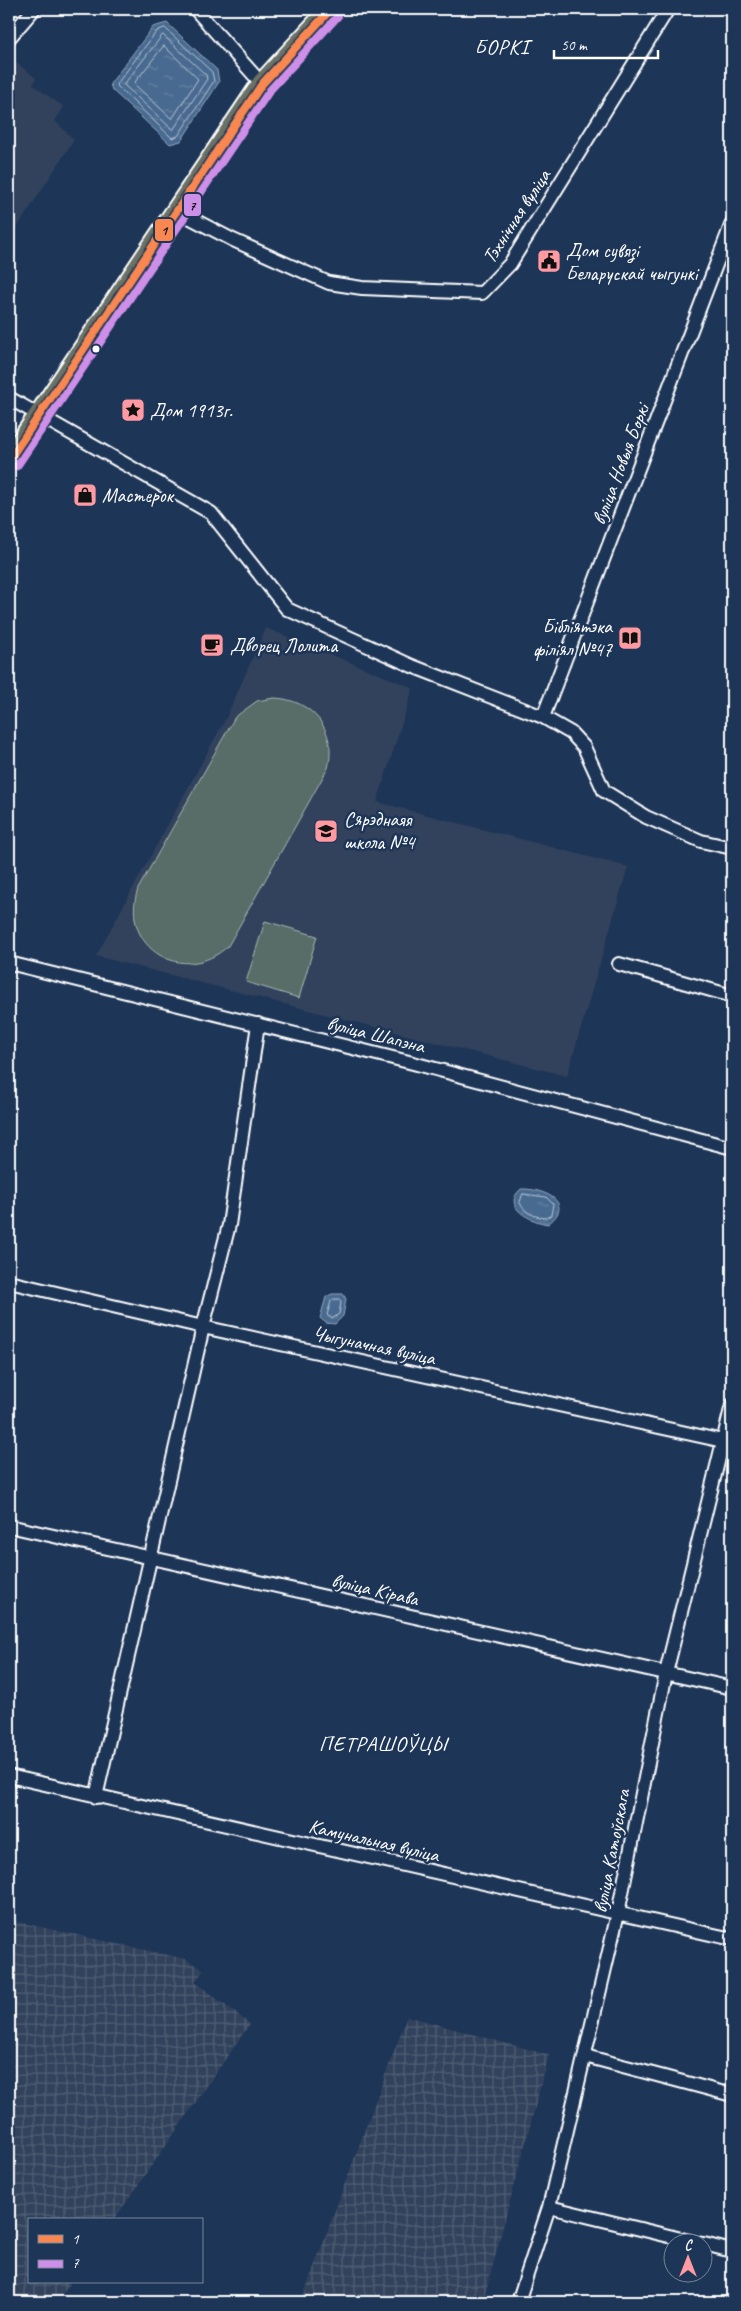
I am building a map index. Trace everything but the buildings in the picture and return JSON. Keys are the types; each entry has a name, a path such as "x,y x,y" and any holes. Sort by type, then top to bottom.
{"main road":[{"path":"9,460 262,84 331,9"}],"street":[{"path":"9,38 34,9"},
{"path":"195,9 262,84"},
{"name":"Тэхнічная вуліца","path":"177,211 241,244 329,283 362,288 482,293 510,264 668,9"},
{"name":"вуліца Новыя Боркі","path":"543,717 732,223"},
{"path":"9,398 211,513 286,609 412,666 543,717 571,733 584,747 604,791 646,817 701,841 732,848"},
{"name":"вуліца Шапэна","path":"9,963 258,1024 732,1148"},
{"path":"619,964 732,996"},
{"path":"96,1797 203,1327 229,1226 258,1024"},
{"name":"Чыгуначная вуліца","path":"9,1282 203,1327 728,1442"},
{"name":"вуліца Катоўскага","path":"518,2302 549,2207 618,1913 666,1673 728,1442 732,1405"},
{"name":"вуліца Кірава","path":"9,1526 732,1688"},
{"name":"Камунальная вуліца","path":"9,1776 732,1939"},
{"path":"585,2056 732,2095"},
{"path":"549,2207 664,2235"},
{"path":"714,2247 732,2251"}],"shaded area":[{"path":"9,57 36,78 33,85 64,107 55,121 74,140 9,240"},
{"name":"Сярэднаяя школа №4","path":"266,628 413,688 377,802 628,867 567,1076 96,956 225,720"},
{"path":"9,1920 186,1959 204,1970 195,1982 250,2024 115,2218 28,2218 28,2284 70,2284 57,2302 9,2302"},
{"path":"407,2016 549,2055 483,2302 301,2302"}],"green space":[{"path":"274,698 299,704 319,719 329,741 328,768 228,946 211,958 193,963 175,961 159,955 146,943 137,928 134,910 138,889 235,717 257,701"},
{"path":"265,921 317,936 299,998 246,982"}],"water":[{"path":"167,23 217,70 219,82 181,141 170,144 112,90 110,84 153,27"},
{"path":"521,1189 529,1189 546,1194 558,1203 559,1209 556,1216 548,1224 527,1217 516,1207 514,1202 515,1196"},
{"path":"332,1294 343,1294 346,1299 343,1316 335,1324 326,1323 320,1318 326,1297"}],"transit line":[{"name":"1","path":"9,460 262,84 331,9"},
{"name":"7","path":"17,466 270,90 338,16"}],"place":[{"name":"Дом сувязі Беларускай чыгункі","path":"549,261"},
{"name":"Дом 1913г.","path":"133,410"},
{"name":"Мастерок","path":"85,495"},
{"name":"Бібліятэка філіял №47","path":"630,638"},
{"name":"Дворец Лолита","path":"212,645"},
{"name":"Сярэднаяя школа №4","path":"326,831"}],"district":[{"name":"БОРКІ","path":"502,47"},
{"name":"ПЕТРАШОЎЦЫ","path":"383,1744"}]}
